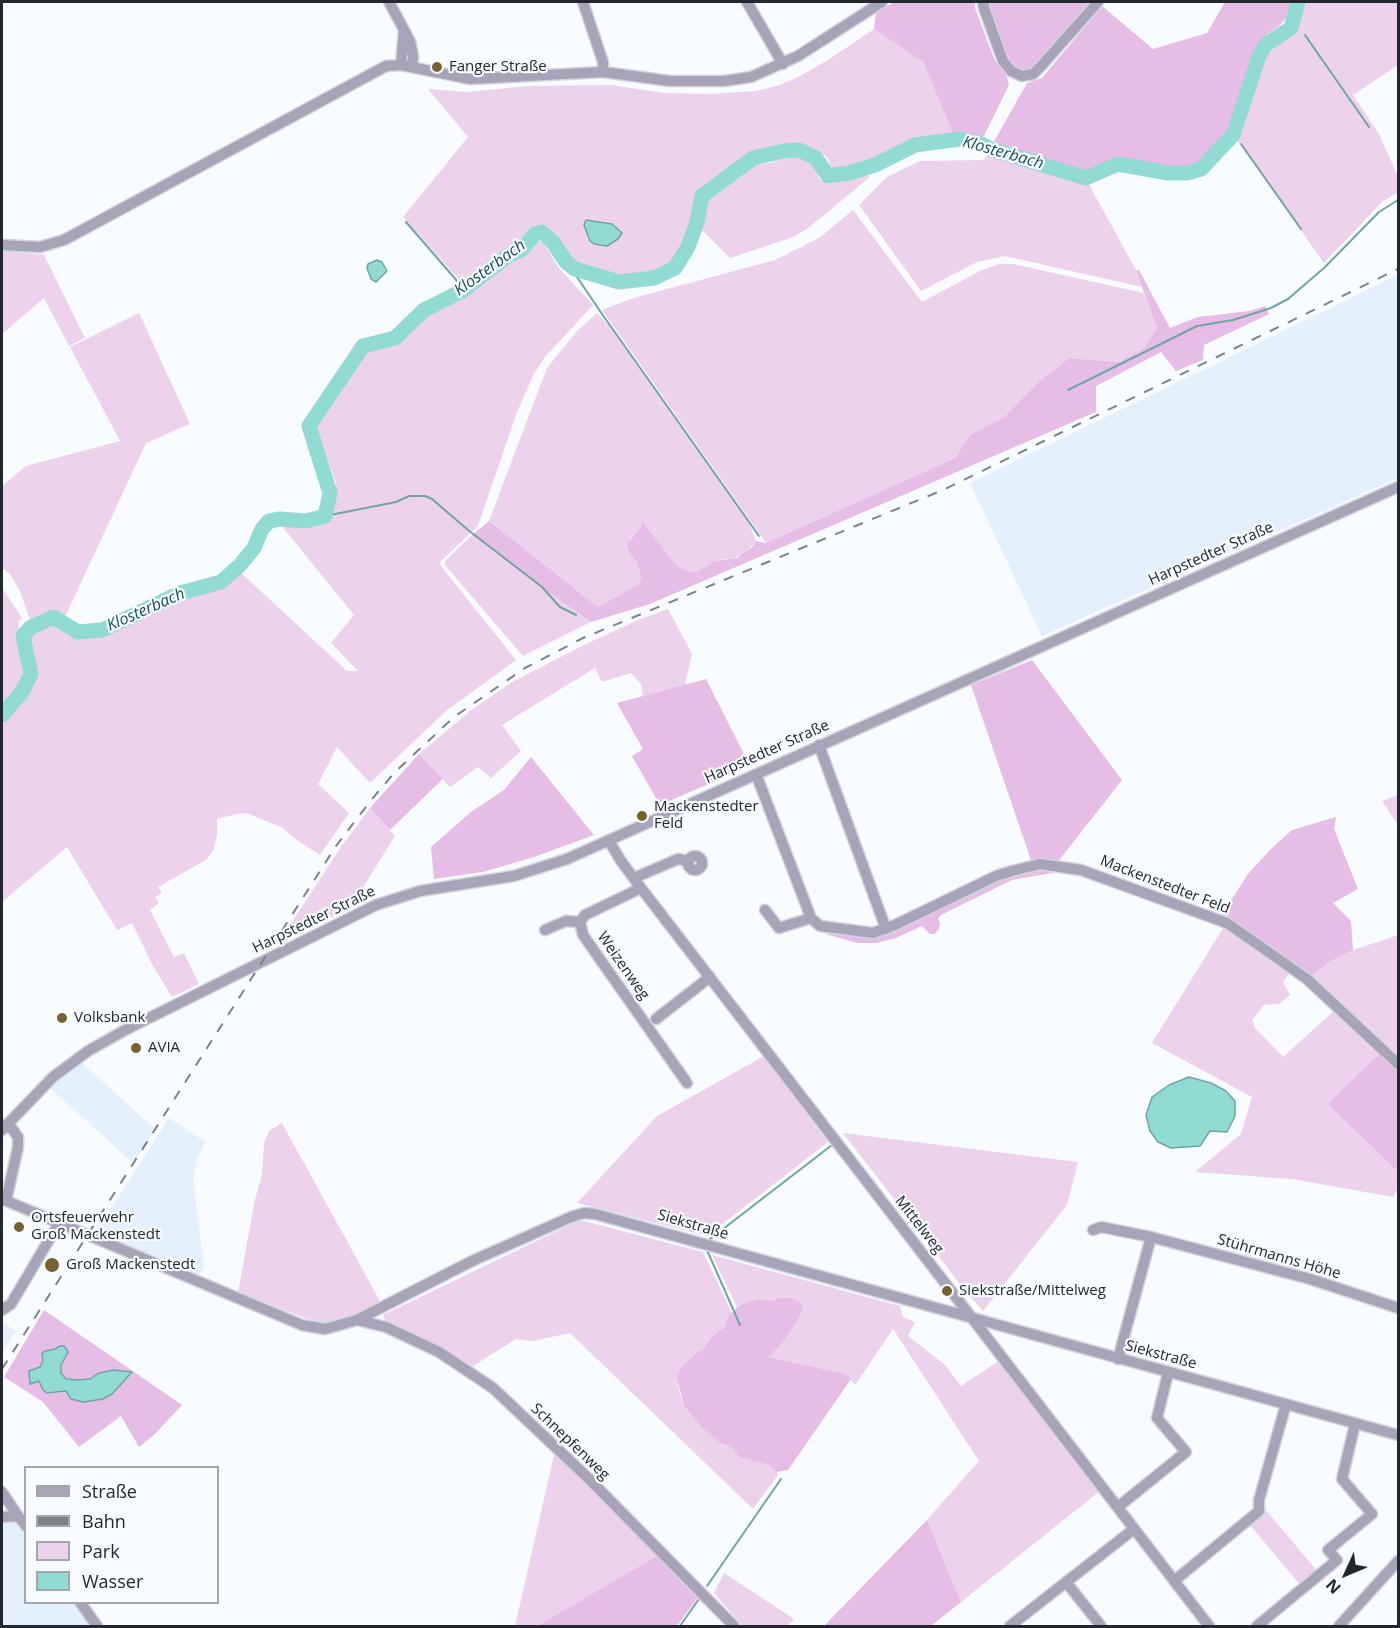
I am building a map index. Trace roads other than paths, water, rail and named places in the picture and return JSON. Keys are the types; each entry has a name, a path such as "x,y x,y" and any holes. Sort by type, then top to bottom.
{"street":[{"path":"389,2 410,41 413,57 407,66"},
{"path":"583,2 603,62 603,72"},
{"path":"747,2 783,63"},
{"path":"2,245 39,247 64,240 380,68 392,65 407,66 470,79 603,72 670,81 715,81 751,77 814,46 882,2"},
{"path":"983,2 1003,61 1011,71 1022,76 1033,74 1098,2"},
{"name":"Harpstedter Straße","path":"5,1127 53,1077 73,1061 107,1040 365,910 394,898 420,891 523,873 567,859 1398,487"},
{"path":"819,746 886,929"},
{"path":"756,774 811,918 779,928 765,910"},
{"name":"Mittelweg","path":"609,841 633,878 1209,1626"},
{"path":"633,878 678,859 689,861"},
{"name":"Mackenstedter Feld","path":"811,918 820,926 873,933 886,929 996,876 1012,871 1040,864 1081,870 1227,923 1307,978 1398,1064"},
{"name":"Weizenweg","path":"641,888 590,911 580,922 584,935 687,1083"},
{"path":"545,930 566,921 580,922"},
{"path":"656,1019 710,977"},
{"name":"Siekstraße","path":"5,1127 18,1137 18,1147 4,1200 302,1324 325,1329 357,1320 472,1262 584,1213 595,1214 697,1240 1398,1436"},
{"path":"2,1310 11,1304 59,1223"},
{"name":"Stührmanns Höhe","path":"1093,1230 1101,1227 1151,1237 1310,1279 1398,1308"},
{"path":"1118,1359 1151,1237"},
{"name":"Schnepfenweg","path":"357,1320 386,1327 439,1352 493,1388 609,1499 734,1626"},
{"path":"1118,1507 1186,1452 1157,1418 1168,1373"},
{"path":"1174,1581 1258,1511 1258,1500 1286,1404"},
{"path":"1257,1626 1337,1560 1328,1550 1372,1514 1341,1479 1355,1424"},
{"path":"2,1492 24,1524"},
{"path":"2,1517 18,1516"},
{"path":"1010,1626 1134,1529"},
{"path":"1339,1626 1398,1562"},
{"path":"1066,1582 1101,1626"},
{"path":"81,1604 97,1626"}],"water":[{"path":"586,220 612,224 622,233 618,239 607,246 594,244 590,241 584,225"},
{"path":"377,260 382,262 387,271 376,282 371,279 367,268 368,264"},
{"path":"1189,1077 1211,1083 1226,1091 1235,1101 1235,1116 1227,1132 1210,1131 1200,1146 1171,1148 1158,1142 1150,1131 1146,1115 1152,1097 1169,1085"},
{"path":"64,1346 68,1352 61,1365 61,1373 66,1379 90,1379 99,1373 114,1370 132,1372 112,1394 103,1399 83,1402 71,1399 66,1391 47,1393 39,1381 30,1384 29,1371 40,1367 43,1360 42,1353"}],"waterway":[{"name":"Klosterbach","path":"2,715 22,692 31,674 23,636 30,628 53,617 78,632 102,630 180,593 221,582 254,548 262,529 269,521 280,519 306,521 325,516 330,493 309,426 363,346 395,338 424,310 462,291 509,255 521,250 535,234 542,232 552,241 566,262 575,269 619,282 654,278 675,268 688,247 697,222 702,196 753,158 784,151 799,150 816,158 828,176 849,173 875,165 915,145 960,139 1086,178 1118,164 1168,173 1187,173 1201,169 1233,135 1259,56 1265,45 1291,28 1298,2"},
{"path":"1305,35 1369,127"},
{"path":"1241,144 1301,229"},
{"path":"1068,390 1197,326 1233,320 1271,308 1288,299 1324,268 1379,212 1398,200"},
{"path":"406,222 464,289"},
{"path":"575,269 577,277 602,314 759,536"},
{"path":"325,516 396,502 409,496 425,496 432,499 542,587 560,607 576,615"},
{"path":"710,1239 832,1145"},
{"path":"707,1250 740,1325"},
{"path":"707,1586 781,1479"},
{"path":"680,1626 701,1596"}],"railway":[{"path":"2,1369 336,846 395,772 454,717 525,668 583,638 943,490 1398,269"}],"place":[{"name":"Fanger Straße","path":"437,67"},
{"name":"Mackenstedter Feld","path":"642,816"},
{"name":"Volksbank","path":"62,1018"},
{"name":"AVIA","path":"136,1048"},
{"name":"Ortsfeuerwehr Groß Mackenstedt","path":"19,1227"},
{"name":"Groß Mackenstedt","path":"52,1265"},
{"name":"Siekstraße/Mittelweg","path":"947,1291"}]}
